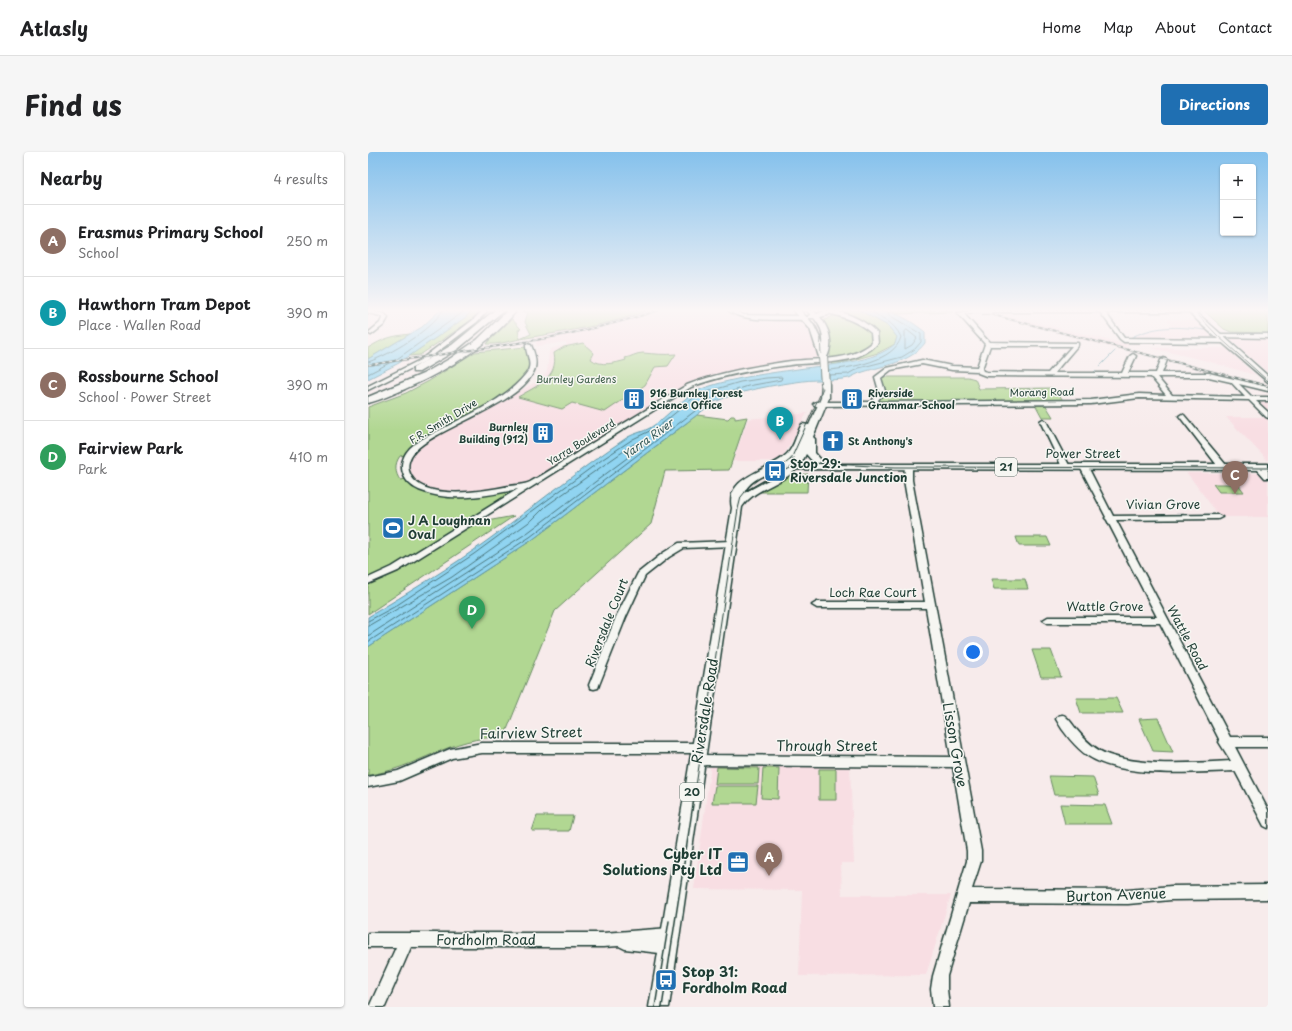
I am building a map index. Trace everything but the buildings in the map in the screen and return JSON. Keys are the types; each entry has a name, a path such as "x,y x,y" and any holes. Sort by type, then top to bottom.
{"highway":[{"path":"368,392 404,376 442,356 450,350"},
{"path":"368,400 441,368 468,350"}],"main road":[{"path":"792,461 819,404 826,395 823,357 821,350"},
{"path":"823,357 824,350"},
{"path":"1235,350 1268,380"},
{"path":"817,461 810,453 810,434 819,404"},
{"path":"792,461 810,434"},
{"name":"Power Street","path":"792,461 817,461 903,467"},
{"name":"Power Street","path":"792,461 903,467 1264,467"},
{"name":"Riversdale Road","path":"658,1007 731,544 737,494 745,483 792,461"}],"street":[{"path":"368,388 401,373 438,350"},
{"name":"F.R. Smith Drive","path":"530,350 534,363 530,374 524,380 505,395 414,449 406,459 404,470 410,480 421,488 432,492 450,494 487,493 533,483"},
{"name":"Yarra Boulevard","path":"368,582 395,569 679,392 699,382 739,371 849,357 868,350"},
{"path":"979,369 986,350"},
{"path":"1050,374 1072,350"},
{"path":"1124,375 1133,356"},
{"path":"1156,375 1164,360"},
{"path":"876,402 875,400 882,391 878,377 889,369 922,362 952,368 979,369 980,372 986,374 1208,375 1231,379 1268,389"},
{"path":"1156,375 1170,396"},
{"path":"1231,379 1268,416"},
{"name":"Morang Road","path":"819,404 869,404 876,402 886,404 1092,402 1139,396 1268,399"},
{"path":"1182,416 1223,467"},
{"path":"1043,421 1066,467"},
{"name":"Lisson Grove","path":"903,467 908,480 974,851 974,861 940,976 939,989 941,1007"},
{"name":"Wattle Road","path":"1084,467 1109,518 1268,822"},
{"path":"1264,467 1268,476"},
{"name":"Vivian Grove","path":"1109,518 1218,517"},
{"name":"Riversdale Court","path":"594,685 621,618 641,575 666,555 682,545 731,544"},
{"name":"Loch Rae Court","path":"817,605 930,605"},
{"name":"Wattle Grove","path":"1048,620 1162,620"},
{"path":"1062,719 1078,739 1093,753 1120,764 1142,766 1238,766"},
{"path":"1226,742 1268,742"},
{"name":"Fairview Street","path":"368,782 393,777 450,754 482,748 698,754"},
{"name":"Through Street","path":"698,754 958,762"},
{"name":"Burton Avenue","path":"964,896 1128,897 1171,893 1268,892"},
{"name":"Fordholm Road","path":"368,940 669,941"},
{"path":"377,1007 407,940"}],"shaded area":[{"path":"820,350 823,357 739,371 699,382 533,483 478,493 432,492 413,483 404,466 406,459 424,442 538,381 547,372 549,351"},
{"path":"1159,350 1228,350 1255,375 1207,361"},
{"path":"1242,350 1268,350 1268,373"},
{"path":"1251,401 1268,401 1268,461 1226,417 1267,417"},
{"path":"807,413 784,455 780,459 773,461 733,461 748,419"},
{"path":"1187,473 1262,473 1268,480 1268,517 1220,517"},
{"path":"711,764 850,766 854,863 841,863 842,895 951,895 926,975 799,976 802,890 694,889"}],"green space":[{"path":"368,350 383,350 368,359"},
{"path":"418,350 428,350 420,355 409,356"},
{"path":"497,350 528,350 530,368 522,380 499,398 426,439 412,451 400,456 396,465 396,471 400,480 407,479 421,490 481,495 525,486 460,526 514,516 368,614 368,407 406,393 429,381 475,352"},
{"name":"Burnley Gardens","path":"559,350 591,350 594,353 591,359 603,364 626,360 625,358 640,353 676,354 668,366 655,367 645,385 605,412 572,403 562,409 518,397 539,385 550,375 555,362 554,353"},
{"path":"830,350 884,350 878,353 832,366"},
{"path":"880,377 968,377 975,379 979,389 1051,388 1057,391 1064,402 876,402 880,395"},
{"path":"1035,404 1045,404 1053,417 1042,417"},
{"path":"697,415 728,419 731,416 735,416 735,419 747,417 729,470 665,471 651,524 555,611 504,737 485,738 467,742 450,747 386,772 368,775 368,647 532,540"},
{"path":"808,474 807,492 760,492 792,475"},
{"path":"1213,484 1238,484 1244,492 1219,492"},
{"path":"1016,537 1047,537 1051,546 1019,546"},
{"path":"991,579 1025,579 1028,589 994,589"},
{"path":"1032,650 1051,650 1061,677 1041,677"},
{"path":"1076,698 1116,698 1123,713 1081,713"},
{"path":"1158,718 1173,752 1153,751 1139,719"},
{"path":"717,767 759,768 758,784 715,784"},
{"path":"763,768 779,768 778,799 761,798"},
{"path":"819,769 836,769 836,800 819,800"},
{"path":"1049,776 1093,777 1099,795 1054,795"},
{"path":"715,786 758,786 756,803 712,803"},
{"path":"1060,804 1105,805 1112,824 1065,824"},
{"path":"537,816 573,816 569,831 532,831"}],"water":[{"path":"383,350 418,350 399,363 368,379 368,359"},
{"name":"Yarra River","path":"886,350 919,350 905,359 861,372 849,378 803,381 769,386 736,394 714,402 532,540 368,647 368,617 429,580 474,550 628,437 650,428 657,423 690,395 716,384 741,378 852,362 876,355"}],"waterway":[{"path":"1093,373 1115,351"}],"tram line":[{"path":"781,467 791,459 823,388 821,350"},
{"path":"1233,350 1268,381"},
{"path":"694,799 738,509 741,497 745,492 792,467 810,463 895,467 1268,468"},
{"path":"662,1007 694,798"},
{"path":"655,1007 669,921"}],"railway":[{"path":"368,365 472,350"},
{"path":"1128,350 1268,386"}],"place":[{"name":"916 Burnley Forest Science Office","path":"634,399"},
{"name":"Riverside Grammar School","path":"852,399"},
{"name":"Burnley Building (912)","path":"543,433"},
{"name":"Hawthorn Tram Depot","path":"780,440"},
{"name":"St Anthony's","path":"833,441"},
{"name":"Stop 29: Riversdale Junction","path":"775,471"},
{"name":"Rossbourne School","path":"1235,494"},
{"name":"J A Loughnan Oval","path":"393,528"},
{"name":"Fairview Park","path":"472,629"},
{"name":"Cyber IT Solutions Pty Ltd","path":"738,862"},
{"name":"Erasmus Primary School","path":"769,876"},
{"name":"Stop 31: Fordholm Road","path":"666,980"}]}
